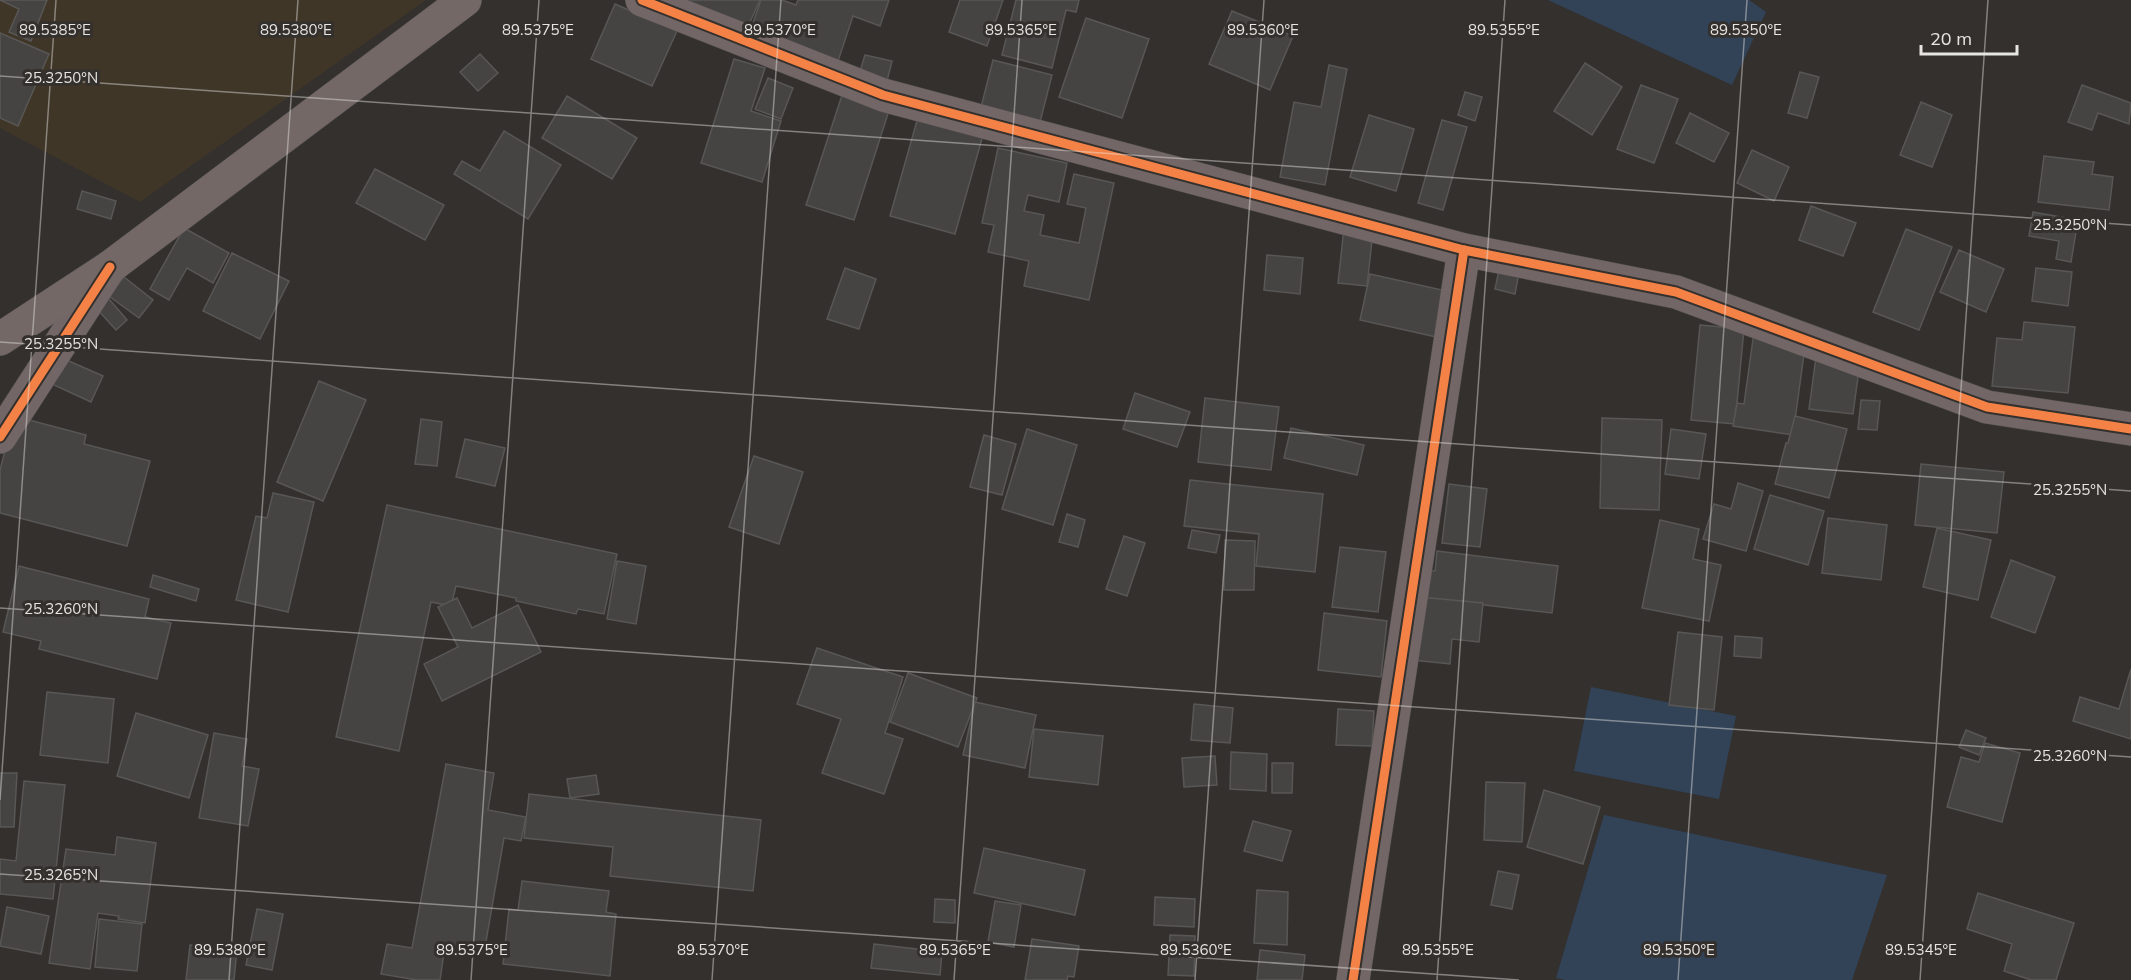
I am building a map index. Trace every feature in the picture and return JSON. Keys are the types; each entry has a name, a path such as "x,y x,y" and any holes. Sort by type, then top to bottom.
{"main road":[{"path":"0,339 110,267 465,0"}],"street":[{"path":"642,0 883,95 1464,250 1676,292 1987,407 2131,429"},
{"path":"1353,980 1464,250"},
{"path":"0,436 110,267"}],"shaded area":[{"path":"0,0 426,0 140,202 0,128"}],"water":[{"path":"1548,0 1749,0 1766,12 1732,85"},
{"path":"1591,687 1736,716 1719,799 1574,771"},
{"path":"1604,815 1887,875 1852,980 1565,980 1556,978"}],"building":[{"path":"0,0 47,0 31,41 9,32 19,9"},
{"path":"671,0 760,0 745,33"},
{"path":"761,0 782,0 796,5 798,0 889,0 880,26 853,16 837,64 749,34"},
{"path":"960,0 1003,0 987,46 949,32"},
{"path":"1016,0 1079,0 1076,12 1066,10 1052,68 1002,55"},
{"path":"615,4 677,31 652,86 591,59"},
{"path":"1232,11 1293,36 1270,90 1209,64"},
{"path":"1086,18 1149,39 1122,118 1059,97"},
{"path":"0,33 49,54 18,126 0,118"},
{"path":"480,54 498,73 478,91 460,72"},
{"path":"865,55 892,61 886,85 858,78"},
{"path":"734,59 765,68 751,111 781,121 762,182 701,163"},
{"path":"993,60 1052,75 1037,134 978,119"},
{"path":"1585,63 1622,87 1592,135 1554,111"},
{"path":"1329,65 1347,69 1325,185 1280,177 1294,102 1321,107"},
{"path":"1800,72 1819,77 1807,118 1788,113"},
{"path":"768,78 793,88 781,119 755,109"},
{"path":"1641,85 1678,99 1654,163 1617,149"},
{"path":"2082,85 2131,103 2129,124 2098,113 2092,130 2068,122"},
{"path":"845,86 892,101 854,220 806,205"},
{"path":"1465,92 1482,97 1475,121 1458,115"},
{"path":"567,96 637,138 612,179 542,138"},
{"path":"1921,102 1952,115 1932,167 1900,155"},
{"path":"920,110 985,128 955,234 890,216"},
{"path":"1690,113 1729,133 1714,162 1676,143"},
{"path":"1369,115 1414,129 1396,191 1350,177"},
{"path":"1442,120 1467,127 1443,210 1418,203"},
{"path":"504,131 561,165 528,219 454,174 462,161 480,171"},
{"path":"998,148 1067,163 1059,202 1028,195 1024,211 1044,215 1040,235 1079,243 1086,208 1067,204 1074,174 1114,183 1089,300 1024,286 1029,261 988,252 994,225 982,223"},
{"path":"1752,150 1789,167 1774,201 1737,183"},
{"path":"2044,156 2094,162 2092,174 2113,177 2109,210 2038,202"},
{"path":"375,169 444,205 425,240 356,203"},
{"path":"82,191 116,201 111,219 77,209"},
{"path":"1811,206 1856,223 1843,256 1799,240"},
{"path":"2033,212 2078,220 2071,262 2056,259 2059,241 2029,236"},
{"path":"184,228 229,253 213,283 187,268 169,300 150,289"},
{"path":"1344,228 1373,231 1367,286 1338,283"},
{"path":"1906,229 1952,247 1919,330 1873,312"},
{"path":"1959,250 2004,269 1986,312 1940,292"},
{"path":"232,253 289,281 260,339 203,311"},
{"path":"1267,255 1303,258 1300,294 1264,290"},
{"path":"845,268 876,279 859,329 827,319"},
{"path":"2036,268 2072,272 2068,306 2032,301"},
{"path":"1499,270 1519,273 1515,294 1495,289"},
{"path":"1370,274 1451,292 1441,338 1360,320"},
{"path":"124,277 153,300 139,318 109,296"},
{"path":"109,299 127,320 116,330 97,309"},
{"path":"2024,322 2075,327 2068,393 1992,386 1997,338 2022,340"},
{"path":"1700,325 1744,329 1735,424 1691,420"},
{"path":"1754,332 1806,339 1793,435 1733,426 1737,403 1744,404"},
{"path":"55,355 103,376 91,402 43,380"},
{"path":"1816,357 1860,362 1853,414 1809,409"},
{"path":"319,381 366,400 323,501 277,482"},
{"path":"1135,393 1190,412 1177,447 1123,429"},
{"path":"1205,398 1279,407 1271,470 1198,462"},
{"path":"1861,400 1880,401 1877,430 1858,429"},
{"path":"14,416 86,435 84,444 150,461 127,546 0,513 0,470"},
{"path":"1795,416 1847,429 1829,498 1775,484"},
{"path":"1602,418 1662,420 1659,510 1600,508"},
{"path":"421,419 442,422 437,466 415,464"},
{"path":"1291,428 1364,445 1357,475 1284,458"},
{"path":"1027,429 1077,445 1053,525 1002,509"},
{"path":"1671,429 1706,434 1699,479 1665,474"},
{"path":"984,435 1016,444 1002,495 970,487"},
{"path":"465,439 505,448 495,486 456,477"},
{"path":"754,456 803,472 779,544 729,527"},
{"path":"1921,464 2004,472 1997,533 1915,525"},
{"path":"1190,480 1323,494 1315,572 1256,566 1259,534 1184,526"},
{"path":"1738,483 1763,491 1746,551 1703,539 1714,504 1731,509"},
{"path":"1449,484 1487,489 1480,547 1442,543"},
{"path":"273,493 314,502 288,612 236,600 256,516 267,518"},
{"path":"1770,495 1824,511 1808,565 1754,549"},
{"path":"387,505 617,554 604,614 578,609 576,614 516,601 516,598 456,586 451,606 431,602 399,751 336,737"},
{"path":"1067,514 1085,520 1078,547 1059,542"},
{"path":"1828,518 1887,525 1881,580 1822,573"},
{"path":"1660,520 1699,529 1693,559 1721,565 1709,621 1642,608"},
{"path":"1937,528 1991,540 1978,600 1923,587"},
{"path":"1192,530 1220,535 1216,553 1188,548"},
{"path":"1124,536 1145,543 1127,596 1106,589"},
{"path":"1225,540 1255,541 1254,590 1224,590"},
{"path":"1340,547 1386,552 1378,612 1332,607"},
{"path":"1437,551 1558,566 1552,613 1418,597 1422,569 1435,571"},
{"path":"2011,560 2055,577 2035,633 1991,617"},
{"path":"617,561 646,566 636,624 607,619"},
{"path":"19,566 149,599 145,617 171,623 157,679 39,649 41,641 3,632"},
{"path":"153,575 199,589 196,601 150,587"},
{"path":"1420,597 1483,603 1479,642 1452,639 1450,664 1413,660"},
{"path":"457,598 472,628 518,605 541,652 442,701 424,664 458,647 438,607"},
{"path":"1324,613 1387,621 1381,677 1318,670"},
{"path":"1678,632 1722,637 1714,710 1669,705"},
{"path":"1735,636 1762,638 1761,658 1734,656"},
{"path":"817,648 903,677 885,733 903,739 884,794 822,773 841,719 797,704"},
{"path":"2131,669 2131,739 2073,721 2080,697 2119,709"},
{"path":"908,673 977,698 958,747 890,722"},
{"path":"47,692 114,699 108,763 40,755"},
{"path":"975,702 1036,715 1025,768 963,755"},
{"path":"1194,704 1233,708 1230,743 1191,740"},
{"path":"1338,709 1374,711 1372,746 1336,745"},
{"path":"136,713 208,735 189,798 117,776"},
{"path":"1034,729 1103,736 1098,785 1029,777"},
{"path":"1966,730 1986,738 1979,755 1959,747"},
{"path":"214,733 247,739 242,766 259,769 248,826 199,818"},
{"path":"1985,743 2020,753 2002,822 1947,807 1961,757 1979,762"},
{"path":"1231,752 1267,754 1266,791 1230,789"},
{"path":"1215,756 1217,785 1184,787 1182,758"},
{"path":"1272,763 1293,763 1292,793 1272,793"},
{"path":"446,764 494,773 488,810 526,817 521,841 504,838 484,953 445,946 440,980 417,980 381,974 387,944 412,948"},
{"path":"0,773 17,773 14,827 0,827"},
{"path":"596,775 599,794 570,798 567,779"},
{"path":"24,781 65,785 53,899 0,894 0,859 16,861"},
{"path":"1486,782 1525,783 1522,842 1484,840"},
{"path":"1544,790 1600,807 1583,864 1527,847"},
{"path":"529,794 761,820 753,891 610,876 613,847 524,838"},
{"path":"1253,821 1291,831 1282,861 1244,851"},
{"path":"117,837 156,843 145,923 98,913 90,969 49,963 66,849 115,855"},
{"path":"984,848 1085,870 1075,915 974,893"},
{"path":"1498,871 1519,875 1512,909 1491,905"},
{"path":"522,881 609,891 606,912 616,914 610,976 503,964 509,909 518,910"},
{"path":"1257,890 1288,892 1287,945 1254,943"},
{"path":"1978,893 2074,923 2056,980 2031,980 2004,971 2012,944 1967,929"},
{"path":"1155,897 1195,899 1194,927 1154,925"},
{"path":"935,899 955,900 955,923 934,922"},
{"path":"995,901 1021,905 1014,947 988,942"},
{"path":"7,907 49,916 41,954 0,946"},
{"path":"257,909 283,914 272,970 246,965"},
{"path":"99,919 142,924 137,971 95,967"},
{"path":"1170,935 1195,936 1194,976 1168,975"},
{"path":"1032,939 1079,946 1074,977 1068,976 1067,980 1025,980"},
{"path":"874,944 942,952 940,975 871,968"},
{"path":"190,945 237,949 234,980 186,980"},
{"path":"1260,950 1305,955 1302,980 1257,980"}],"cycle path":[{"path":"642,0 883,95 1464,250 1676,292 1987,407 2131,429"},
{"path":"1353,980 1464,250"},
{"path":"0,437 110,267"}]}
